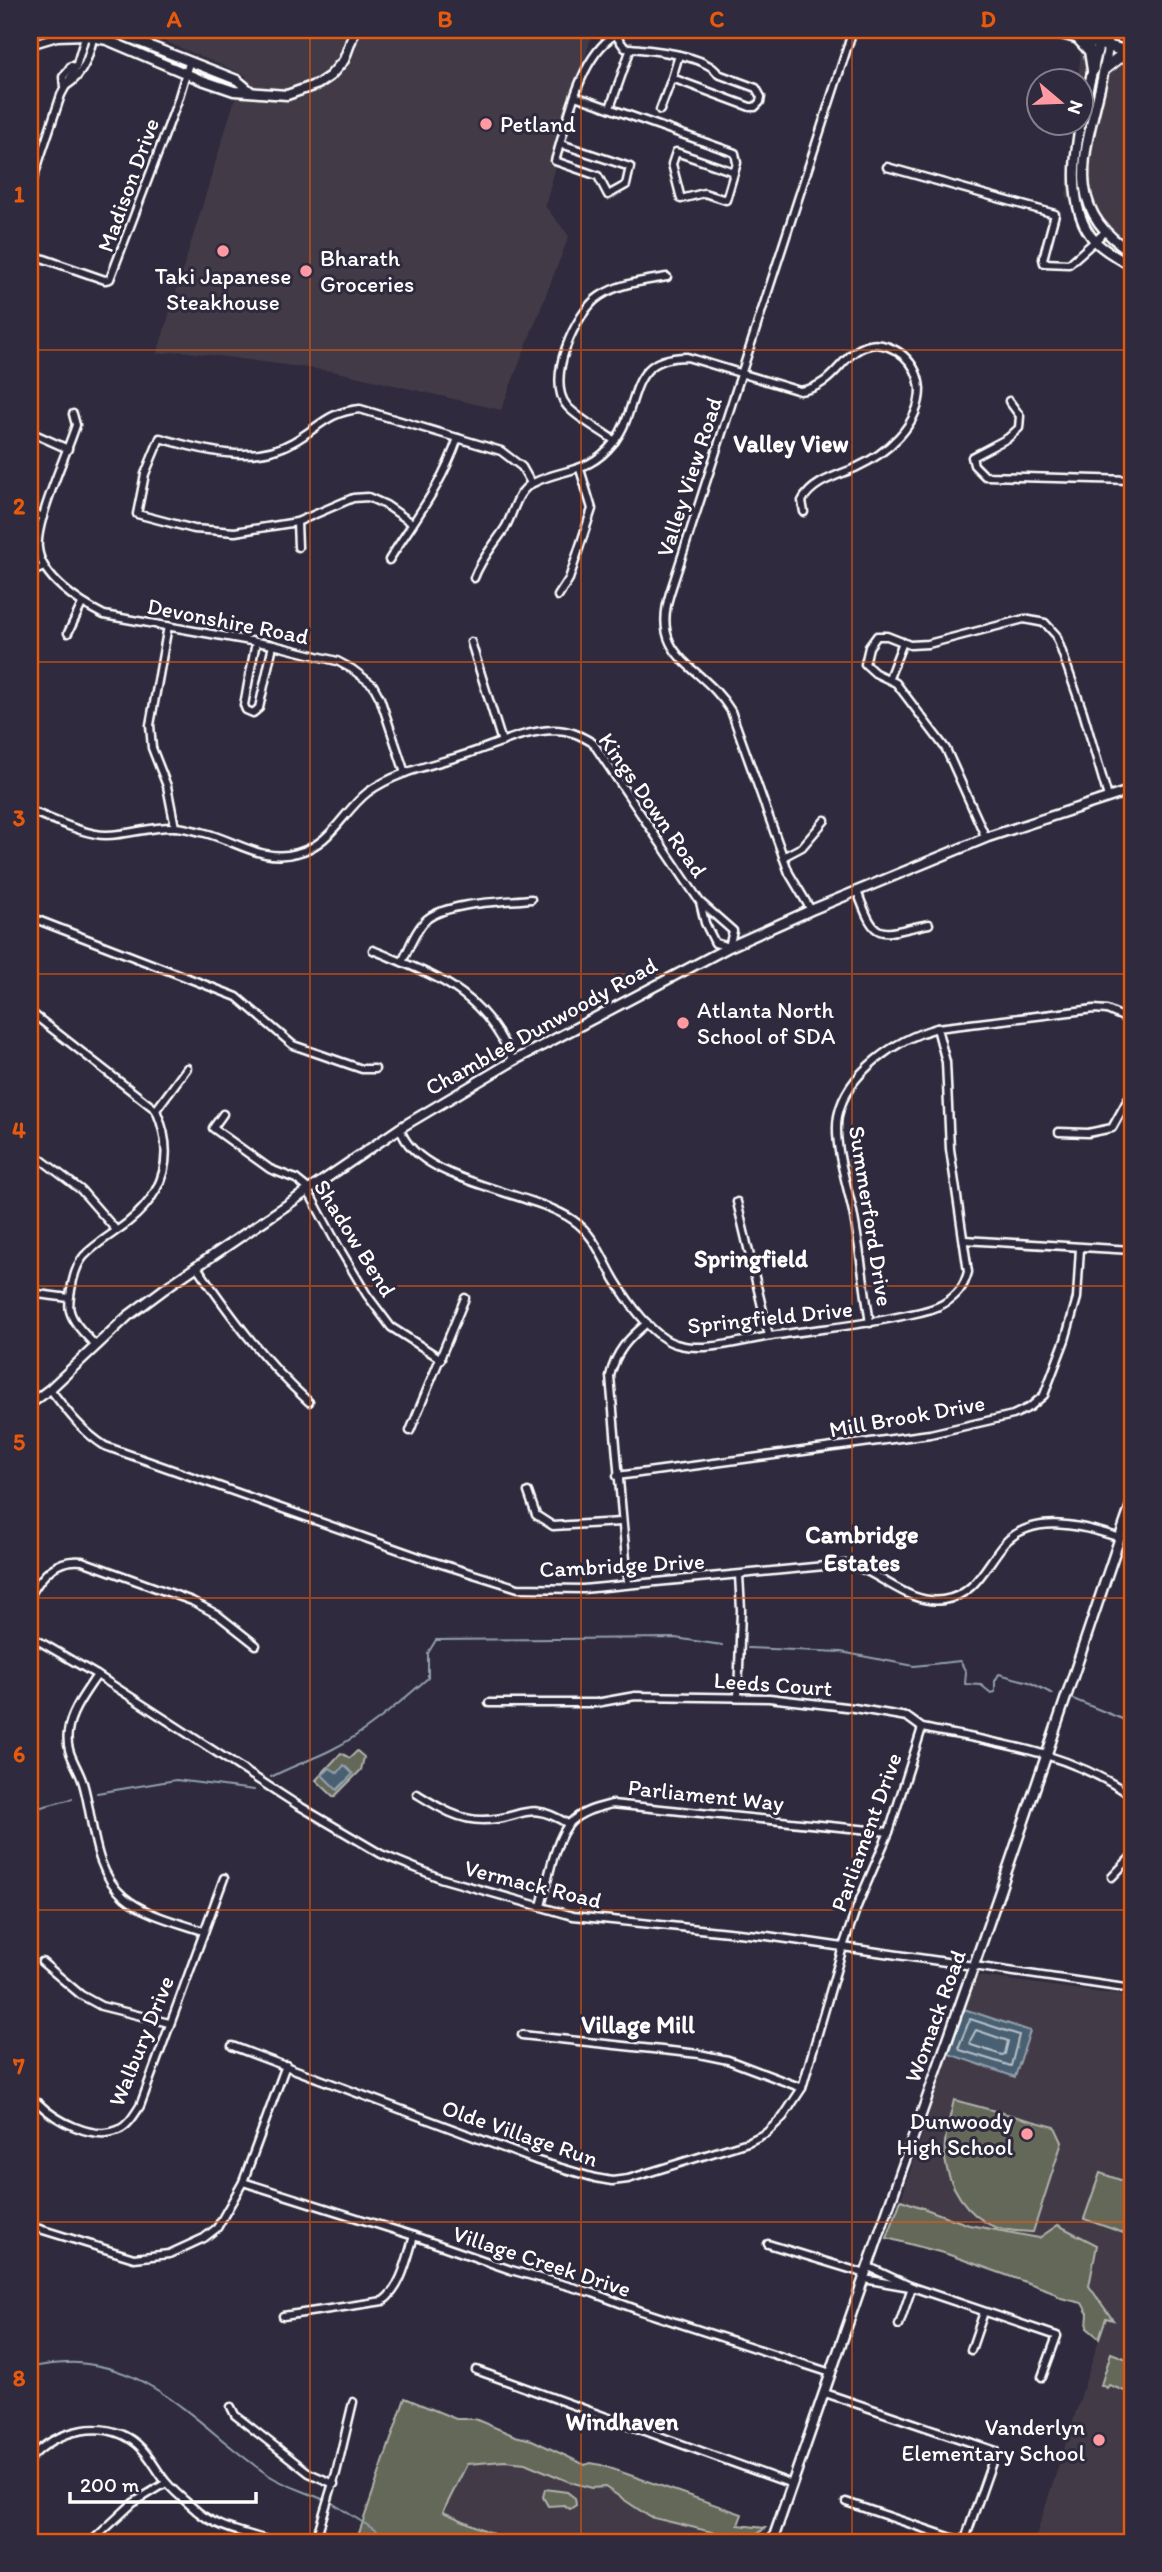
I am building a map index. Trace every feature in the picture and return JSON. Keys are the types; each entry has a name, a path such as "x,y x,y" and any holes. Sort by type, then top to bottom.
{"main road":[{"path":"1051,30 1132,54"},
{"path":"1101,31 1132,40"},
{"path":"1077,38 1090,51 1098,70 1118,58 1132,54"}],"street":[{"path":"30,33 38,30"},
{"path":"109,30 237,80 250,91"},
{"path":"30,46 57,37 90,33 186,74 234,91 287,95 318,85 330,76 344,60 355,30"},
{"name":"Valley View Road","path":"811,910 793,881 783,857 731,711 719,694 671,646 664,627 670,593 853,30"},
{"path":"1101,31 1104,45 1076,154 1074,182 1078,209 1096,242 1132,266"},
{"path":"30,188 64,87 76,67 90,33"},
{"path":"64,87 75,80 83,70 90,33"},
{"path":"561,144 630,167 626,185 608,195 598,176 555,161 575,96 599,47 613,33 621,45 679,55 714,68 718,74 756,88 761,97 760,102 755,107 750,107 671,78"},
{"path":"610,108 631,48"},
{"path":"660,110 679,55"},
{"name":"Madison Drive","path":"30,254 105,280 110,278 189,63"},
{"path":"1098,70 1083,187 1088,204 1105,232 1132,252"},
{"path":"575,96 732,150 737,158 734,172 726,200 704,193 681,199 672,164 676,152 734,172"},
{"path":"887,167 1055,214 1044,263 1069,264 1105,232"},
{"path":"615,441 567,407 560,393 558,379 562,359 578,321 598,297 629,284 667,277"},
{"path":"474,578 479,565 507,525 520,494 531,483 580,469 601,456 615,441 642,375 654,363 670,357 687,357 800,391 813,389 827,381 855,353 870,344 897,351 908,359 919,377 920,398 912,420 901,435 871,459 817,484 802,501 804,512"},
{"path":"1009,401 1020,416 1019,428 1008,438 972,457 974,465 985,477 1132,480"},
{"path":"412,523 386,505 368,497 354,498 297,522 235,532 194,529 136,514 145,474 160,438 233,454 266,453 290,444 328,417 342,411 360,409 500,451 522,467 531,483"},
{"path":"30,573 44,567 38,549 43,517 76,425 73,414"},
{"path":"30,432 68,449"},
{"path":"389,560 439,485 458,438"},
{"path":"558,596 569,579 592,509 580,469"},
{"path":"30,512 43,517"},
{"path":"297,522 298,547"},
{"name":"Devonshire Road","path":"44,567 82,604 104,615 273,645 337,661 352,668 373,685 380,698 405,773"},
{"path":"68,633 82,604"},
{"path":"986,838 946,749 896,683 875,673 865,664 869,647 877,636 882,635 911,645 928,644 1024,619 1045,623 1056,635 1083,712 1108,797"},
{"path":"168,626 150,725 152,748 167,786 175,827"},
{"path":"256,642 244,705 253,713 260,708 273,645"},
{"path":"471,642 502,742"},
{"path":"888,678 903,642"},
{"name":"Kings Down Road","path":"30,811 104,835 175,827 209,834 254,851 281,856 296,854 312,848 328,837 367,793 405,773 521,734 554,730 580,734 593,743 700,902 733,930 729,947 715,943 705,923 700,902"},
{"name":"Chamblee Dunwoody Road","path":"30,1404 50,1389 128,1316 197,1267 400,1128 513,1061 729,947 811,910 986,838 1132,790"},
{"path":"783,857 802,847 825,820"},
{"path":"857,891 872,926 878,932 888,933 929,924"},
{"path":"402,962 420,928 428,919 442,911 531,899"},
{"path":"30,917 237,996 293,1045 362,1069 375,1069"},
{"path":"373,950 463,993 491,1019 513,1061"},
{"name":"Summerford Drive","path":"870,1323 838,1141 838,1119 842,1101 868,1067 893,1046 917,1033 937,1028 1094,1009 1114,1012 1132,1021"},
{"path":"33,1014 156,1110 164,1129 167,1155 164,1175 142,1209 84,1256 74,1274 69,1298 70,1311 96,1346"},
{"name":"Springfield Drive","path":"400,1128 403,1137 422,1157 439,1168 540,1204 575,1221 594,1240 615,1280 647,1324 674,1344 690,1347 870,1323 941,1306 958,1294 968,1272 950,1149 946,1062 937,1028"},
{"path":"156,1110 187,1069"},
{"path":"1059,1132 1087,1133 1112,1128 1132,1092"},
{"name":"Shadow Bend","path":"223,1114 213,1128 270,1169 306,1186 367,1294 391,1327 441,1359"},
{"path":"30,1151 81,1190 116,1230"},
{"path":"737,1202 769,1336"},
{"path":"964,1240 1132,1250"},
{"name":"Mill Brook Drive","path":"617,1476 930,1434 1013,1415 1030,1407 1044,1395 1065,1340 1077,1298 1080,1248"},
{"path":"197,1267 247,1339 271,1367 309,1402"},
{"path":"30,1293 69,1298"},
{"path":"410,1431 465,1298"},
{"path":"628,1583 610,1376 613,1364 627,1340 647,1324"},
{"name":"Cambridge Drive","path":"50,1389 78,1425 90,1437 105,1446 422,1558 518,1588 583,1589 845,1564 872,1572 916,1598 943,1600 965,1592 983,1575 1006,1542 1020,1532 1034,1527 1064,1524 1120,1538"},
{"path":"528,1492 536,1515 553,1526 621,1522"},
{"name":"Womack Road","path":"772,2542 903,2160 973,1968 1132,1502"},
{"path":"30,1596 49,1569 72,1560 82,1561 192,1601 218,1615 256,1645"},
{"path":"738,1698 741,1610 739,1575"},
{"name":"Vermack Road","path":"30,1636 97,1675 296,1804 381,1854 438,1877 573,1916 767,1936 1132,1989"},
{"path":"97,1675 73,1715 67,1733 72,1763 81,1778 91,1811 95,1845 106,1874 124,1896 145,1910 203,1931"},
{"name":"Leeds Court","path":"489,1703 596,1703 635,1696 769,1698 854,1708 907,1717 922,1728 1047,1754 1084,1768 1132,1796"},
{"name":"Parliament Drive","path":"843,1947 889,1832 922,1728"},
{"path":"417,1794 446,1812 473,1820 502,1818 529,1810 540,1810 568,1824 558,1845 541,1906"},
{"name":"Parliament Way","path":"568,1824 581,1814 596,1808 620,1804 889,1832"},
{"path":"1112,1877 1132,1856"},
{"name":"Walbury Drive","path":"38,2104 52,2117 83,2129 103,2133 118,2130 133,2118 140,2106 224,1878"},
{"name":"Olde Village Run","path":"232,2046 538,2161 612,2181 645,2175 748,2142 766,2133 783,2117 802,2088 843,1947"},
{"path":"42,1962 81,1995 101,2006 169,2023"},
{"path":"522,2035 699,2054 728,2060 802,2088"},
{"path":"30,2226 134,2258 169,2254 189,2247 217,2228 243,2182 286,2065"},
{"name":"Village Creek Drive","path":"243,2182 414,2236 480,2260 581,2289 831,2373"},
{"path":"283,2316 383,2301 398,2285 414,2236"},
{"path":"768,2244 878,2276 889,2285 912,2287 1057,2336 1042,2377"},
{"path":"866,2273 878,2276"},
{"path":"899,2325 912,2287"},
{"path":"971,2350 984,2312"},
{"path":"476,2370 792,2484"},
{"path":"825,2393 996,2451 964,2542 846,2502"},
{"path":"315,2542 334,2484 353,2402"},
{"path":"231,2407 235,2415 309,2473 334,2484"},
{"path":"30,2459 49,2442 65,2433 83,2430 118,2433 139,2446 166,2483 202,2515 273,2542"},
{"path":"91,2542 133,2503 166,2483"}],"shaded area":[{"path":"138,30 593,30 545,206 569,236 501,410 338,372 181,351 157,354 234,102 247,76"},
{"path":"1043,30 1132,30 1132,263 1105,245 1066,197 1073,136 1096,136 1096,66 1079,66 1082,38"},
{"name":"Dunwoody High School","path":"979,1976 1132,1997 1132,2542 1034,2542 1106,2318 1112,2319 1089,2286 1097,2245 1058,2225 1039,2238 969,2225 901,2200 944,2067"},
{"path":"504,2461 534,2466 570,2482 592,2488 605,2487 650,2516 752,2542 504,2542 491,2533 442,2512 467,2464"}],"green space":[{"path":"357,1751 364,1757 361,1770 334,1797 316,1780 341,1753 350,1758"},
{"path":"954,2100 1055,2127 1062,2142 1033,2232 990,2225 967,2207 954,2188 946,2166 945,2143"},
{"path":"1100,2173 1132,2184 1132,2236 1084,2219"},
{"path":"901,2200 969,2225 1039,2238 1058,2225 1097,2245 1089,2286 1113,2320 1106,2318 1099,2338 1087,2328 1088,2314 1082,2303 1061,2298 1051,2291 947,2254 887,2238"},
{"path":"1111,2353 1132,2361 1130,2393 1109,2385 1107,2388 1101,2385"},
{"path":"405,2398 456,2419 475,2419 515,2436 532,2440 585,2465 601,2465 742,2514 738,2525 765,2528 749,2541 650,2517 605,2487 592,2488 525,2463 504,2461 467,2464 443,2512 491,2533 504,2542 356,2542"},
{"path":"545,2489 567,2492 575,2498 576,2505 570,2509 564,2505 548,2506 543,2497"}],"water":[{"path":"344,1765 353,1774 337,1790 322,1775 330,1768 338,1773"},
{"path":"964,2009 1030,2031 1015,2077 949,2054"}],"waterway":[{"path":"271,1777 344,1743 394,1707 428,1678 428,1653 436,1640 675,1638 722,1645"},
{"path":"748,1648 841,1652 914,1666 960,1661 966,1672 965,1684 981,1685 991,1693 995,1692 995,1681 999,1674 1029,1682 1053,1694"},
{"path":"1073,1699 1132,1723"},
{"path":"97,1793 176,1780 254,1790"},
{"path":"30,1810 72,1799"},
{"path":"30,2367 78,2363 107,2368 133,2377 180,2406 270,2476 324,2500"},
{"path":"332,2503 394,2542"}],"place":[{"name":"Petland","path":"486,124"},
{"name":"Taki Japanese Steakhouse","path":"223,251"},
{"name":"Bharath Groceries","path":"306,271"},
{"name":"Atlanta North School of SDA","path":"683,1023"},
{"name":"Dunwoody High School","path":"1027,2134"},
{"name":"Vanderlyn Elementary School","path":"1099,2440"}],"district":[{"name":"Valley View","path":"791,443"},
{"name":"Springfield","path":"751,1258"},
{"name":"Cambridge Estates","path":"862,1548"},
{"name":"Village Mill","path":"638,2024"},
{"name":"Windhaven","path":"622,2421"}]}
